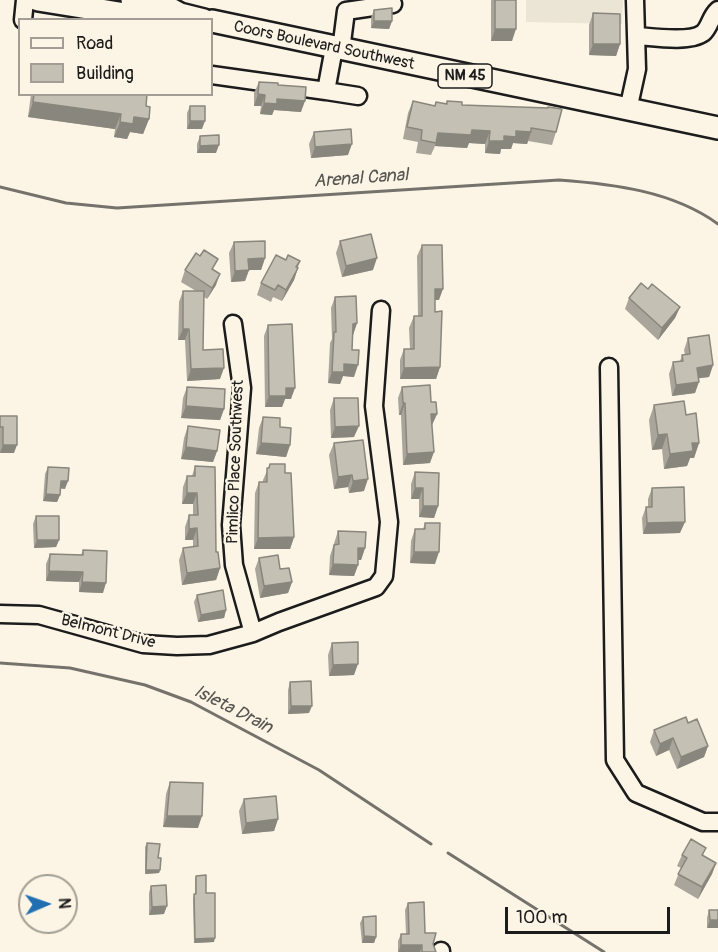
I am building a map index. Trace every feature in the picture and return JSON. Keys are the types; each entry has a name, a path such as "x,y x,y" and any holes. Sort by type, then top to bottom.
{"main road":[{"path":"38,0 169,13 194,18"},
{"path":"132,0 169,13"},
{"name":"Coors Boulevard Southwest","path":"213,21 628,111 718,128"}],"street":[{"path":"23,18 25,0"},
{"path":"628,111 637,69 636,0"},
{"path":"326,91 346,11 393,4"},
{"path":"637,36 684,39 699,36 704,33 712,16 718,10"},
{"path":"213,75 358,96"},
{"name":"Belmont Drive","path":"0,614 39,615 143,644 209,645 253,633 279,621 376,587 384,576 387,563 389,522 374,406 381,310"},
{"name":"Pimlico Place Southwest","path":"233,324 242,388 231,525 234,565 253,633"},
{"path":"609,367 615,760 636,793 703,822 718,822"}],"shaded area":[{"path":"526,0 623,0 622,24 526,22"}],"building":[{"path":"495,0 516,0 516,29 495,29"},
{"path":"392,8 392,21 374,21 374,10"},
{"path":"593,13 620,14 620,44 593,44"},
{"path":"259,82 306,87 305,101 277,99 277,104 264,103 265,95 258,94"},
{"path":"34,96 147,96 146,106 150,107 149,119 134,117 133,124 120,122 121,114 33,102"},
{"path":"413,101 435,106 436,102 447,104 447,101 462,102 462,105 562,109 556,132 531,128 531,132 516,131 516,137 504,136 504,141 489,141 490,131 472,130 471,135 438,133 436,143 421,140 422,130 407,127"},
{"path":"190,106 205,106 205,121 190,121"},
{"path":"351,129 352,144 315,147 314,132"},
{"path":"219,135 219,145 200,146 200,136"},
{"path":"371,234 377,258 346,266 340,241"},
{"path":"265,241 265,258 248,259 249,270 235,271 234,242"},
{"path":"422,245 442,245 443,289 435,289 435,312 442,311 440,367 404,368 404,349 414,349 414,316 422,316"},
{"path":"204,250 218,259 212,269 220,274 212,288 185,270 196,253 200,256"},
{"path":"276,255 286,260 288,255 300,261 286,290 278,285 275,290 261,283"},
{"path":"641,283 648,289 652,284 680,307 662,328 629,298"},
{"path":"183,291 204,291 203,350 223,349 224,368 191,369 189,329 183,329"},
{"path":"356,296 357,323 353,324 352,350 359,350 358,365 344,364 344,372 332,372 334,332 336,332 335,297"},
{"path":"292,324 295,388 286,388 286,396 269,396 268,325"},
{"path":"709,335 713,365 697,368 699,382 676,385 673,362 683,361 682,355 690,354 688,338"},
{"path":"430,385 431,402 436,402 437,414 431,414 434,452 407,454 405,403 403,403 402,387"},
{"path":"187,387 225,389 224,409 186,406"},
{"path":"334,398 358,398 359,426 335,427"},
{"path":"684,401 686,415 696,413 699,443 692,443 693,451 670,454 667,434 658,435 654,405"},
{"path":"0,416 17,416 17,445 3,445 3,427 0,427"},
{"path":"263,417 280,418 280,427 291,428 290,445 261,443"},
{"path":"188,426 220,430 217,451 186,447"},
{"path":"363,440 368,479 353,481 352,475 338,477 334,443"},
{"path":"270,464 285,464 285,473 291,473 294,537 258,538 259,482 267,482 267,468"},
{"path":"195,466 215,467 216,552 218,552 220,568 187,573 183,548 198,546 197,528 189,529 189,515 198,515 197,493 187,493 187,476 195,476"},
{"path":"48,467 69,468 68,481 61,481 60,495 46,494"},
{"path":"415,472 439,473 438,506 423,506 423,488 415,488"},
{"path":"684,487 685,522 647,523 646,507 652,507 652,488"},
{"path":"36,516 59,516 59,540 37,540"},
{"path":"425,523 440,523 439,552 414,552 415,529 425,529"},
{"path":"338,531 366,532 365,548 358,548 358,565 333,564 334,545 339,544"},
{"path":"83,550 107,551 106,583 82,582 83,572 49,571 50,554 83,555"},
{"path":"278,555 280,569 289,568 292,582 264,586 259,558"},
{"path":"223,590 226,610 201,615 197,595"},
{"path":"358,642 358,664 333,665 332,643"},
{"path":"311,681 312,706 291,706 290,682"},
{"path":"686,717 688,723 697,719 708,746 681,757 673,738 660,744 654,730"},
{"path":"170,782 203,783 202,816 167,816"},
{"path":"276,796 278,819 246,823 244,799"},
{"path":"691,839 706,848 702,855 716,863 702,887 678,874 687,858 682,855"},
{"path":"147,843 160,844 158,858 161,858 160,870 146,870"},
{"path":"206,875 206,893 215,893 215,938 195,939 196,876"},
{"path":"166,885 167,906 152,907 151,886"},
{"path":"424,902 425,933 436,933 433,944 436,952 422,952 422,945 401,945 401,934 409,934 408,903"},
{"path":"709,910 718,910 718,920 710,920"},
{"path":"376,916 376,937 364,936 363,917"}],"waterway":[{"name":"Arenal Canal","path":"0,187 66,203 117,208 559,180 642,191 682,204 718,224"},
{"name":"Isleta Drain","path":"0,663 70,668 145,685 191,702 319,770 431,844"},
{"name":"Isleta Drain","path":"448,853 604,952"}]}
